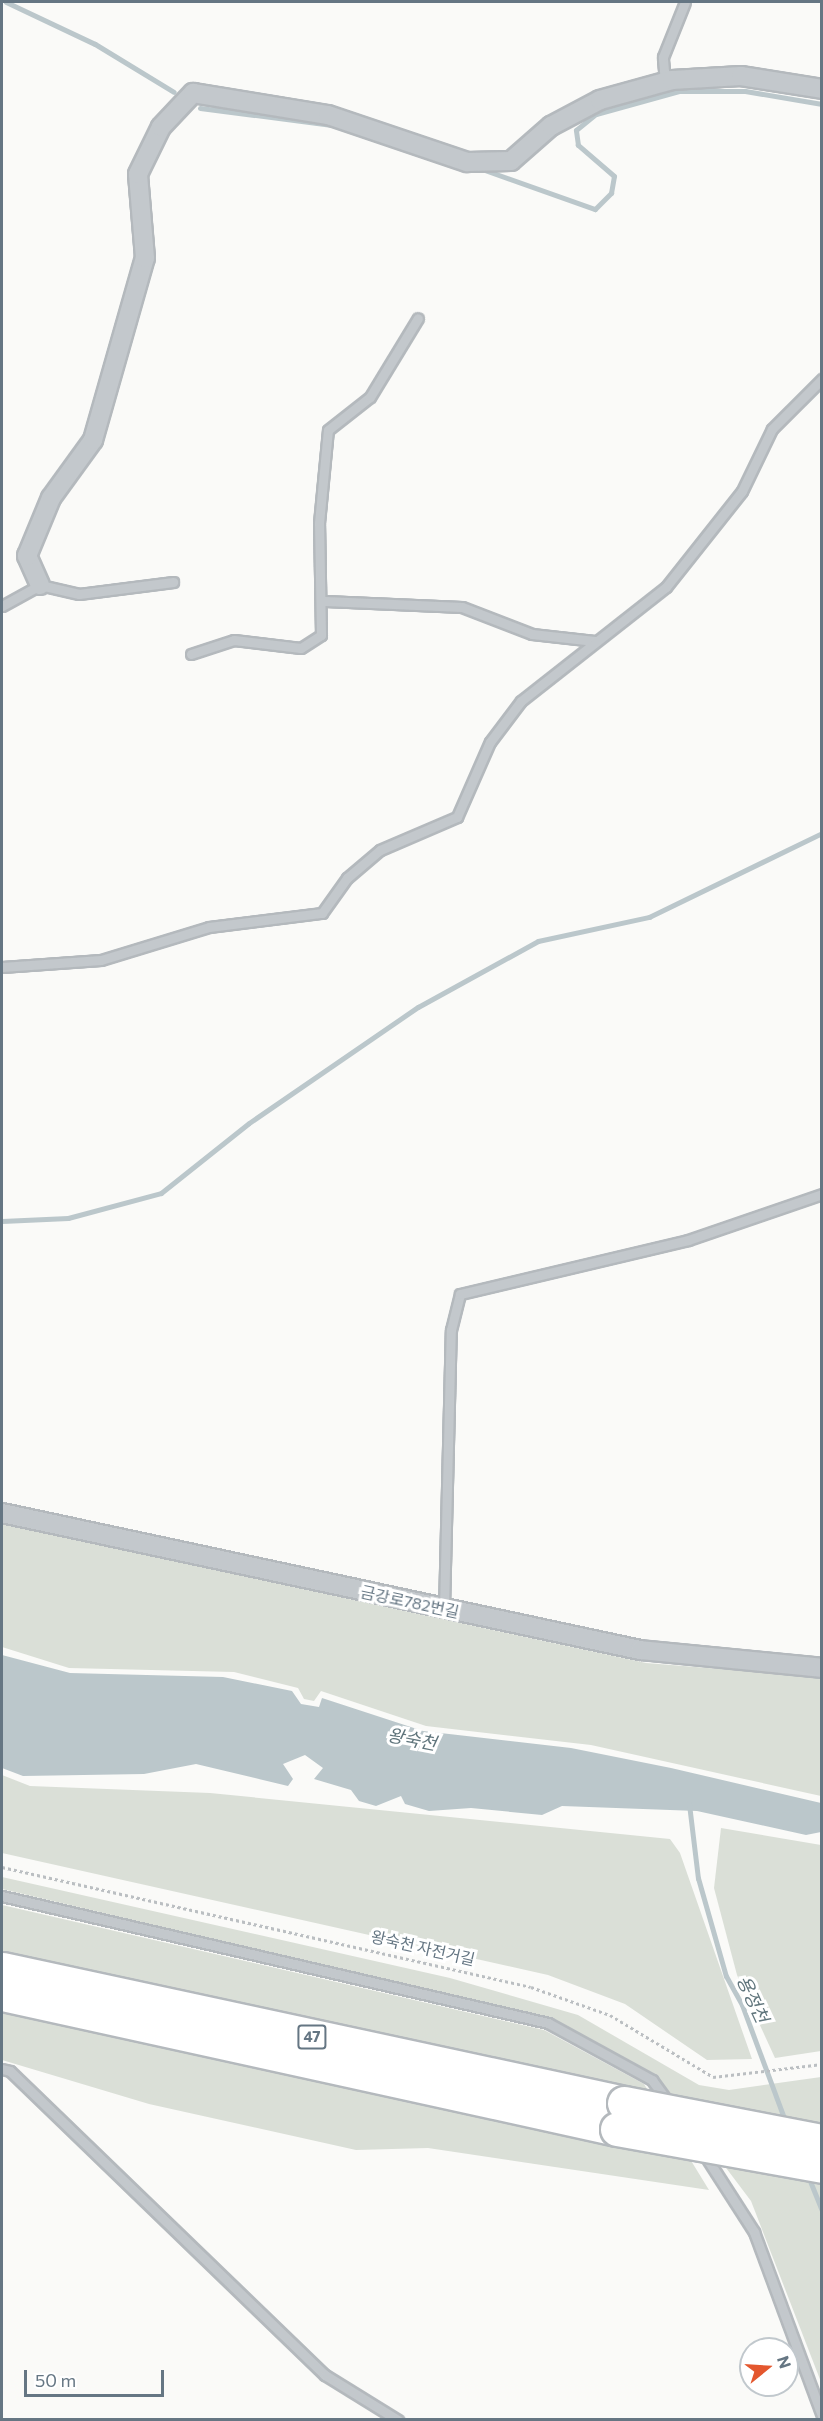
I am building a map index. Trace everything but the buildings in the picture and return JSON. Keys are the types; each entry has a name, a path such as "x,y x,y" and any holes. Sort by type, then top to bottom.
{"highway":[{"name":"47","path":"2,1969 822,2166"},
{"name":"47","path":"2,1994 621,2116 822,2140"}],"street":[{"path":"40,585 27,556 51,498 93,440 145,258 138,174 161,127 193,93 328,115 467,162 512,161 551,126 600,100 665,82 741,76 822,89"},
{"name":"금강로782번길","path":"2,1513 444,1610 640,1650 822,1668"}],"lane":[{"path":"665,82 663,57 685,2"},
{"path":"191,654 234,640 301,648 321,635 325,601 319,524 328,430 370,397 418,318"},
{"path":"2,967 101,960 209,927 322,913 347,878 380,850 457,818 490,742 521,700 595,640 666,587 742,491 771,429 822,379"},
{"path":"2,606 40,585 79,594 173,582"},
{"path":"325,601 462,607 532,634 595,640"},
{"path":"444,1610 451,1330 460,1294 688,1239 822,1194"},
{"path":"2,1896 548,2023 652,2080 754,2232 822,2416"},
{"path":"2,2069 10,2071 325,2375 398,2420"}],"path":[{"name":"왕숙천 자전거길","path":"2,1867 531,1987 610,2015 704,2074 741,2076 822,2064"}],"shaded area":[{"path":"2,1524 646,1663 821,1677 821,1796 591,1745 426,1726 321,1691 314,1701 304,1699 298,1688 234,1672 69,1668 2,1647"},
{"path":"2,1775 30,1786 210,1793 670,1839 680,1853 752,2059 707,2060 625,2004 548,1975 2,1853"},
{"path":"721,1828 821,1845 821,2051 775,2058 737,1975 714,1888"},
{"path":"2,1877 450,1978 578,2015 699,2085 729,2090 821,2077 821,2382 751,2201 656,2075 555,2020 2,1889"},
{"path":"2,1905 544,2030 644,2084 709,2190 428,2148 356,2150 149,2104 2,2060"}],"water":[{"name":"왕숙천","path":"2,1655 70,1673 223,1677 292,1691 301,1704 319,1707 322,1698 423,1731 571,1748 671,1768 821,1803 821,1832 806,1835 697,1811 562,1806 542,1815 471,1808 429,1811 405,1804 401,1796 376,1806 359,1801 351,1790 314,1779 323,1768 305,1755 283,1764 293,1779 288,1786 196,1764 144,1774 23,1776 2,1768"}],"waterway":[{"path":"6,2 95,44 174,92"},
{"path":"479,168 595,209 611,193 614,176 578,145 576,130 596,114 679,91 745,91 822,104"},
{"path":"200,108 332,125"},
{"path":"2,1221 68,1218 161,1193 249,1123 418,1007 538,941 649,917 822,833"},
{"name":"용정천","path":"689,1804 698,1878 726,1976 742,2005 786,2123"},
{"name":"용정천","path":"808,2176 822,2211"}]}
